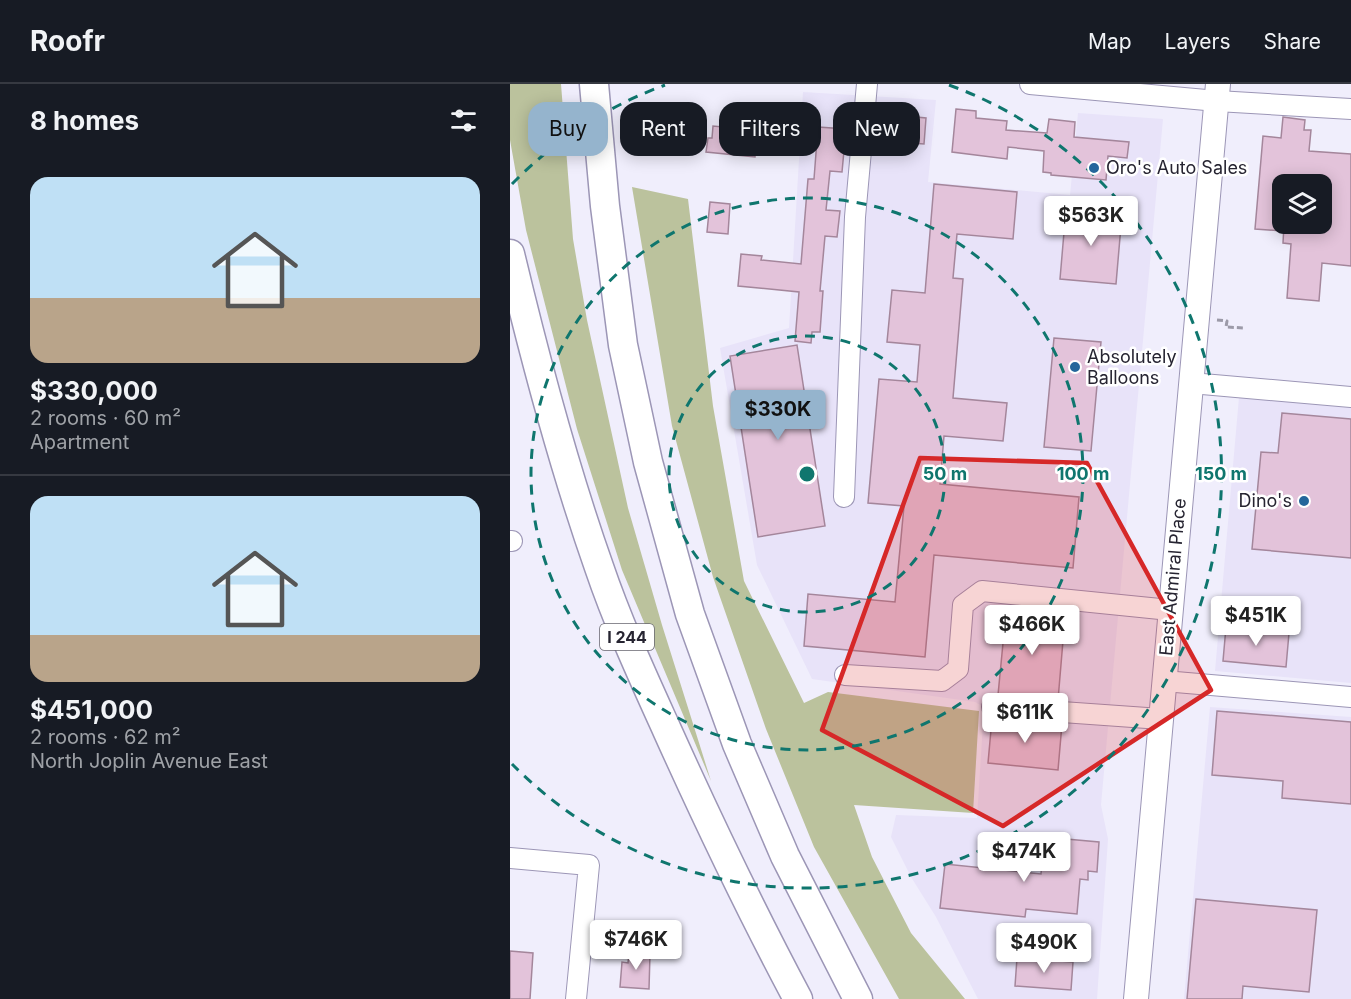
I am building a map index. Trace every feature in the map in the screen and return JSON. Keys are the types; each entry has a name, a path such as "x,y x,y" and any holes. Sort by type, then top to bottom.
{"highway":[{"path":"594,84 605,206 623,345 648,462 687,603 733,734 785,856 858,999"},
{"name":"I 244","path":"510,254 558,439 600,569 647,686 704,812 798,999"}],"main road":[{"name":"East Admiral Place","path":"1136,999 1218,93"}],"street":[{"path":"844,497 855,217 867,84"},
{"path":"1030,84 1218,93 1351,109"},
{"path":"1191,383 1351,397"},
{"path":"845,675 942,681 958,669 963,605 982,591 1170,610"},
{"path":"1164,681 1351,697"},
{"path":"992,707 1161,719"},
{"path":"510,858 589,865 576,999"}],"path":[{"path":"1197,318 1227,321 1226,327 1245,328"}],"highlighted area":[{"path":"920,458 1087,463 1211,690 1003,826 822,730"}],"shaded area":[{"path":"803,92 936,100 928,182 1070,195 1078,113 1163,119 1101,805 1108,839 1097,999 978,999 891,837 896,815 977,818 984,707 975,702 812,679 757,565 720,348 789,328 799,156 821,156 821,102 802,102"},
{"path":"1239,397 1351,408 1351,683 1215,671"},
{"path":"1210,707 1351,717 1351,999 1184,999"}],"green space":[{"path":"510,84 561,84 562,102 528,102 528,156 567,156 573,239 587,320 628,508 711,781 622,570 577,429 526,230 510,140"},
{"path":"632,187 688,199 713,406 744,581 804,703 828,692 979,711 973,813 854,805 872,857 911,933 965,999 899,999 814,847 766,729 713,577 672,426"}],"building":[{"path":"956,109 976,111 976,118 1007,121 1006,130 1047,133 1049,119 1075,122 1074,137 1129,142 1127,158 1108,156 1106,180 1051,175 1051,173 1043,172 1044,151 1008,147 1007,159 952,152"},
{"path":"920,117 926,118 924,144 920,144"},
{"path":"1283,117 1305,120 1304,130 1311,130 1309,151 1351,154 1351,266 1322,263 1319,301 1287,298 1291,244 1283,243 1283,234 1332,234 1332,174 1272,174 1272,230 1255,229 1263,136 1281,138"},
{"path":"713,126 719,127 719,153 707,152 708,138 712,138"},
{"path":"821,127 833,128 833,156 843,156 842,172 830,171 826,210 840,211 837,237 825,236 820,291 823,291 820,332 812,332 811,343 795,341 799,292 738,286 741,254 762,256 761,260 801,264 808,179 814,179 816,156 821,156"},
{"path":"934,184 1017,192 1013,239 957,234 953,278 963,279 953,398 1007,403 1003,441 944,436 940,484 1079,497 1073,568 934,555 925,657 804,646 808,594 895,602 904,506 868,503 879,379 917,382 920,345 887,342 892,290 925,293"},
{"path":"710,202 730,204 728,234 707,232"},
{"path":"1066,209 1122,214 1116,284 1060,279"},
{"path":"1054,338 1101,342 1091,451 1044,447"},
{"path":"797,345 825,526 758,537 730,356"},
{"name":"Dino's","path":"1282,413 1351,419 1351,558 1252,549 1261,452 1278,453"},
{"path":"1006,612 1065,617 1058,700 998,695"},
{"path":"1226,627 1289,633 1286,667 1223,661"},
{"path":"1217,711 1351,722 1351,804 1282,798 1283,781 1212,775"},
{"path":"992,719 1062,724 1058,770 988,763"},
{"path":"1044,837 1099,842 1097,872 1088,871 1088,880 1080,879 1077,914 1026,909 1025,917 940,908 945,864 1041,874"},
{"path":"1196,899 1317,910 1309,992 1243,986 1242,999 1187,999"},
{"path":"510,951 533,953 530,999 510,999"},
{"path":"629,952 650,954 649,989 620,987 622,962 628,963"},
{"path":"1017,958 1073,962 1071,990 1015,986"}],"place":[{"name":"Oro's Auto Sales","path":"1094,168"},
{"name":"Absolutely Balloons","path":"1075,367"},
{"name":"Dino's","path":"1304,501"}]}
